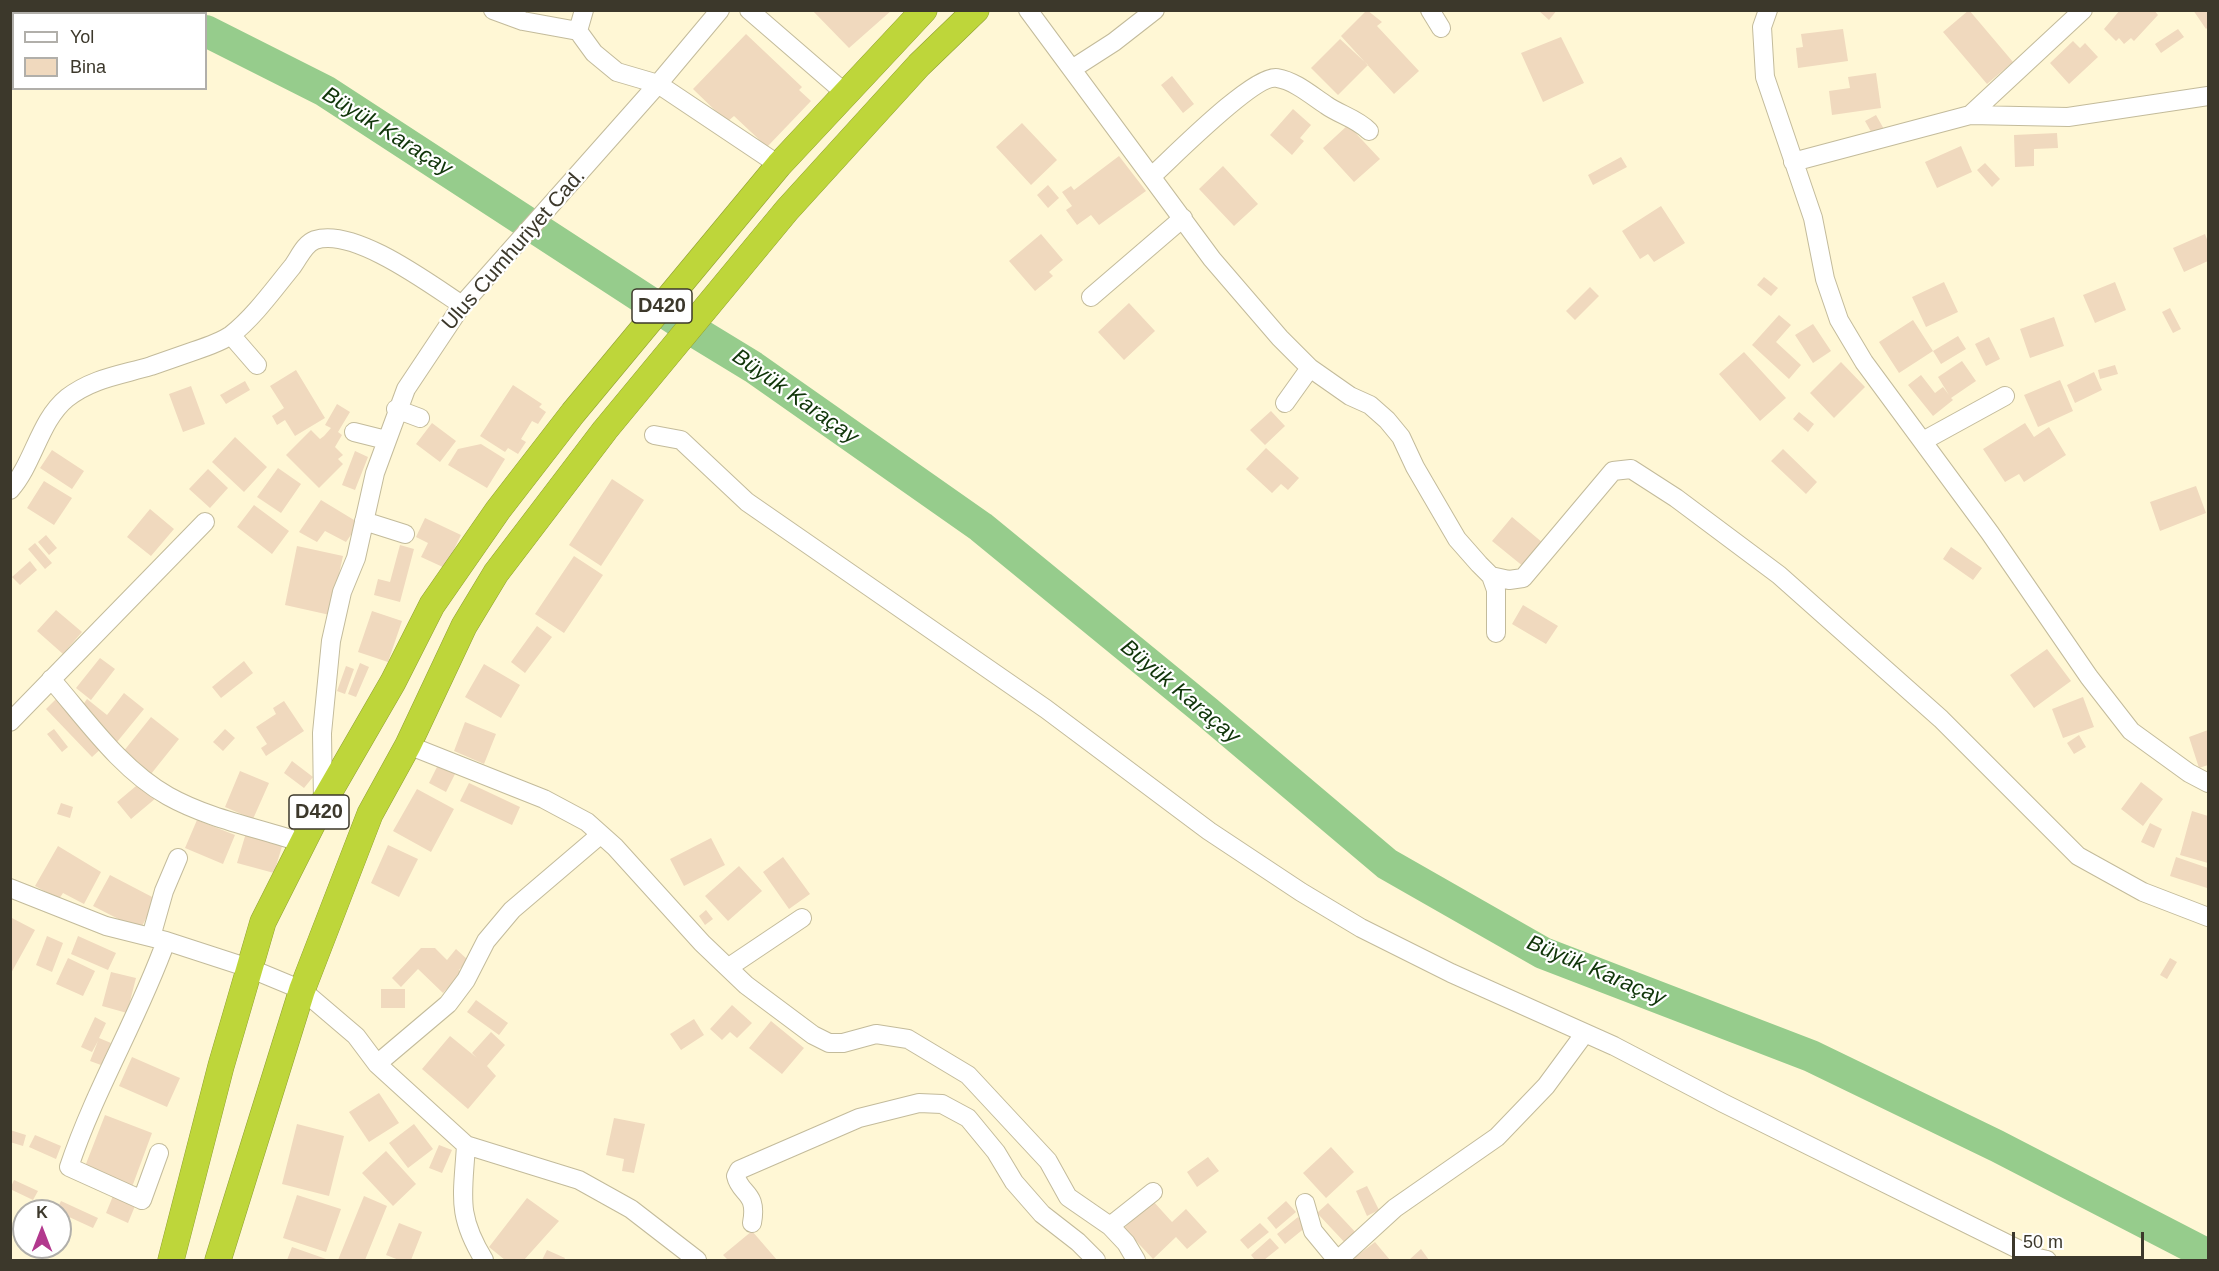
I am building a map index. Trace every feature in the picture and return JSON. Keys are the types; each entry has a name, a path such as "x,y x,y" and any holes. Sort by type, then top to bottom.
{"highway":[{"name":"D420","path":"171,1260 221,1066 263,922 323,803 393,682 432,605 498,510 573,413 779,165 924,10"},
{"name":"D420","path":"218,1260 302,990 370,814 408,745 464,626 496,573 605,430 787,210 911,73 976,10"}],"street":[{"path":"493,10 523,21 578,31 594,53 617,72 658,84 779,165"},
{"path":"578,31 584,10"},
{"name":"Ulus Cumhuriyet Cad.","path":"323,803 322,733 331,641 342,592 356,558 364,521 396,409 415,373 462,305 658,84 720,10"},
{"path":"749,10 845,93"},
{"path":"1029,10 1220,268 1280,338 1310,368 1350,396 1370,405 1388,420 1401,437 1415,467 1457,539 1491,576 1496,590 1496,633"},
{"path":"1072,69 1114,42 1155,10"},
{"path":"1430,10 1441,28"},
{"path":"1768,10 1762,27 1765,77 1813,218 1825,279 1839,320 1864,362 1990,533 2088,677 2131,731 2189,773 2208,783"},
{"path":"1970,115 2083,10"},
{"path":"1152,176 1239,98 1266,79 1278,78 1293,85 1328,107 1351,117 1369,131"},
{"path":"1793,162 1970,115 2068,117 2208,96"},
{"path":"1091,297 1183,218"},
{"path":"10,490 22,477 53,413 66,399 88,384 108,376 152,365 231,335 282,279 306,247 315,240 331,239 361,245 399,263 462,305"},
{"path":"231,335 256,365"},
{"path":"1285,403 1310,368"},
{"path":"1923,441 2005,396"},
{"path":"396,409 420,418"},
{"path":"354,432 386,440"},
{"path":"654,435 681,440 747,502 1046,709 1209,831 1301,892 1361,928 1451,973 1585,1034 2034,1257 2047,1260"},
{"path":"1491,576 1509,580 1523,578 1613,471 1631,469 1676,498 1779,575 1941,719 2078,856 2143,892 2208,917"},
{"path":"364,521 405,534"},
{"path":"10,722 205,522"},
{"path":"51,679 73,709 145,781 169,796 303,843"},
{"path":"408,745 572,812 600,835 685,921 702,943 775,1008 829,1043 843,1043 876,1034 892,1035 921,1045 968,1075 1048,1161 1068,1197 1110,1226 1126,1243 1136,1260"},
{"path":"377,1064 448,1004 466,980 486,941 512,910 600,835"},
{"path":"159,1153 142,1200 69,1167 100,1086 148,991 164,891 178,858"},
{"path":"10,888 106,926 158,939 249,968 302,990 356,1036 377,1064 466,1144 579,1180 631,1209 697,1260"},
{"path":"729,967 802,918"},
{"path":"1305,1203 1313,1231 1337,1260 1360,1243 1395,1208 1497,1137 1546,1086 1585,1034"},
{"path":"752,1223 754,1212 752,1202 748,1191 738,1183 736,1176 740,1170 859,1118 919,1103 942,1104 968,1118 996,1152 1014,1182 1042,1214 1078,1242 1096,1260"},
{"path":"466,1144 462,1213 472,1241 484,1260"},
{"path":"1110,1226 1153,1192"}],"building":[{"path":"812,10 892,10 849,48"},
{"path":"1367,10 1382,22 1377,26 1419,71 1394,94 1341,36"},
{"path":"1538,10 1557,10 1549,20"},
{"path":"1969,10 2013,62 1987,84 1943,32"},
{"path":"2120,10 2154,10 2158,15 2134,41 2131,38 2124,44 2119,38 2116,41 2104,29"},
{"path":"2193,10 2208,10 2206,29"},
{"path":"1843,29 1848,61 1798,68 1796,48 1803,47 1801,34"},
{"path":"2178,29 2184,37 2161,53 2155,44"},
{"path":"746,34 802,87 799,90 811,101 767,147 734,116 727,122 693,89"},
{"path":"1561,37 1584,83 1543,102 1521,53"},
{"path":"1340,39 1368,65 1338,95 1311,68"},
{"path":"2073,41 2080,48 2085,43 2098,57 2069,84 2050,63"},
{"path":"1876,73 1881,108 1832,115 1829,91 1850,88 1848,77"},
{"path":"1172,76 1194,104 1183,113 1161,85"},
{"path":"1293,109 1311,125 1300,138 1304,141 1292,155 1270,135"},
{"path":"1876,115 1885,131 1874,137 1865,121"},
{"path":"1022,123 1057,160 1031,185 996,147"},
{"path":"1348,125 1380,159 1354,182 1323,148"},
{"path":"2057,133 2058,148 2034,149 2034,166 2015,167 2014,135"},
{"path":"1961,146 1972,172 1937,188 1925,162"},
{"path":"1119,156 1146,191 1099,225 1091,215 1077,225 1066,210 1072,206 1062,192 1071,186 1074,190"},
{"path":"1621,157 1627,167 1593,185 1588,175"},
{"path":"1985,163 2000,179 1992,187 1977,170"},
{"path":"1223,166 1258,204 1234,226 1199,189"},
{"path":"1048,185 1059,198 1048,208 1037,195"},
{"path":"1661,206 1685,243 1654,262 1648,254 1640,259 1622,231"},
{"path":"1041,234 1063,260 1049,272 1053,276 1035,291 1009,261"},
{"path":"2205,234 2208,242 2208,261 2184,272 2173,248"},
{"path":"1764,277 1778,288 1771,296 1757,285"},
{"path":"1944,282 1958,312 1926,327 1912,297"},
{"path":"2115,282 2126,310 2095,323 2083,295"},
{"path":"1590,287 1599,296 1575,320 1566,311"},
{"path":"1129,303 1155,331 1124,360 1098,332"},
{"path":"2170,308 2181,329 2173,333 2162,312"},
{"path":"1779,315 1791,325 1776,342 1801,365 1789,379 1752,345"},
{"path":"2054,317 2064,346 2030,358 2020,329"},
{"path":"1913,320 1933,351 1899,373 1879,342"},
{"path":"1813,324 1831,351 1813,363 1795,335"},
{"path":"1958,336 1966,349 1941,364 1933,351"},
{"path":"1989,337 2000,359 1986,366 1975,344"},
{"path":"1744,352 1786,398 1760,421 1719,374"},
{"path":"1962,361 1976,381 1951,398 1953,400 1933,416 1908,385 1921,375 1935,393 1943,387 1949,395 1938,377"},
{"path":"1841,362 1865,387 1834,418 1810,393"},
{"path":"2115,365 2118,374 2100,379 2098,370"},
{"path":"296,370 325,418 295,436 285,420 277,425 272,416 284,408 270,386"},
{"path":"2094,372 2102,390 2075,403 2067,385"},
{"path":"2060,380 2073,411 2038,427 2024,395"},
{"path":"245,381 250,390 226,404 220,395"},
{"path":"513,385 542,404 539,407 546,412 538,424 532,421 521,439 526,442 518,454 508,448 505,452 480,436"},
{"path":"191,386 205,424 183,432 169,394"},
{"path":"337,404 350,412 338,432 342,435 335,447 343,455 338,459 343,464 319,488 286,455 311,430 320,439 324,436 331,428 325,425"},
{"path":"1271,411 1285,426 1265,445 1250,430"},
{"path":"1799,412 1814,424 1808,432 1793,419"},
{"path":"432,423 456,441 440,462 416,444"},
{"path":"2025,423 2034,437 2049,427 2066,455 2024,482 2019,474 2005,482 1983,449"},
{"path":"235,437 267,467 244,492 212,462"},
{"path":"481,444 505,459 487,488 448,465 458,449"},
{"path":"1266,448 1299,478 1288,490 1281,484 1272,493 1246,469"},
{"path":"1783,449 1817,482 1806,494 1771,461"},
{"path":"52,450 84,471 72,489 40,468"},
{"path":"355,451 368,457 355,490 342,485"},
{"path":"278,468 301,484 281,513 257,497"},
{"path":"208,469 228,488 210,508 189,489"},
{"path":"612,479 644,500 601,566 569,545"},
{"path":"44,481 72,498 54,525 27,508"},
{"path":"2196,486 2206,513 2160,531 2150,502"},
{"path":"321,500 359,523 346,542 325,531 317,542 299,532"},
{"path":"254,505 289,531 272,554 237,527"},
{"path":"150,509 174,529 151,556 127,537"},
{"path":"1512,517 1543,543 1524,567 1492,541"},
{"path":"425,518 461,535 445,568 421,557 428,543 416,537"},
{"path":"46,535 57,548 49,555 38,542"},
{"path":"35,543 52,563 45,569 28,549"},
{"path":"400,545 414,549 400,602 374,595 378,579 390,582"},
{"path":"297,546 343,556 330,615 285,605"},
{"path":"1951,547 1982,568 1973,580 1943,559"},
{"path":"574,556 603,575 564,633 535,614"},
{"path":"30,561 37,570 20,585 12,577"},
{"path":"1523,605 1558,626 1546,644 1512,624"},
{"path":"56,610 82,632 63,654 37,631"},
{"path":"372,611 402,621 388,662 358,652"},
{"path":"537,626 552,637 525,673 511,662"},
{"path":"2047,649 2071,681 2034,708 2010,675"},
{"path":"100,658 115,669 91,700 76,688"},
{"path":"244,661 253,673 221,698 212,687"},
{"path":"360,663 369,667 356,697 348,694"},
{"path":"484,664 520,685 501,718 465,697"},
{"path":"346,666 354,669 345,694 337,691"},
{"path":"124,693 144,709 117,742 78,712 87,699 107,715"},
{"path":"58,697 105,745 92,757 46,709"},
{"path":"2083,697 2094,727 2063,738 2052,709"},
{"path":"284,701 304,731 266,756 261,748 267,744 256,727 276,714 273,708"},
{"path":"151,717 179,739 151,774 123,752"},
{"path":"465,722 496,734 484,764 454,751"},
{"path":"54,729 68,747 62,752 47,734"},
{"path":"225,729 235,738 223,751 213,742"},
{"path":"2208,730 2208,765 2199,768 2189,737"},
{"path":"2079,735 2086,747 2074,754 2067,743"},
{"path":"292,761 313,777 304,788 284,773"},
{"path":"438,765 455,774 446,792 429,783"},
{"path":"240,771 269,783 253,819 225,807"},
{"path":"142,781 156,798 131,819 117,802"},
{"path":"2141,782 2163,799 2143,826 2121,809"},
{"path":"469,783 520,807 512,825 460,801"},
{"path":"417,789 454,809 431,852 393,831"},
{"path":"61,803 73,807 70,818 57,814"},
{"path":"2192,811 2208,816 2208,863 2180,855"},
{"path":"197,820 235,835 223,864 185,848"},
{"path":"2150,823 2162,829 2154,848 2141,842"},
{"path":"246,833 283,843 274,873 237,863"},
{"path":"711,838 725,865 684,886 670,859"},
{"path":"388,845 418,859 399,897 371,883"},
{"path":"58,846 101,872 84,904 63,893 59,899 35,886"},
{"path":"783,857 810,894 789,909 763,872"},
{"path":"2176,857 2208,868 2207,888 2170,876"},
{"path":"739,866 762,891 728,921 705,896"},
{"path":"110,875 156,899 140,930 93,906"},
{"path":"706,910 713,919 705,925 699,916"},
{"path":"10,917 35,930 10,975"},
{"path":"47,936 63,943 52,972 36,965"},
{"path":"78,936 116,953 108,970 71,954"},
{"path":"421,948 435,948 447,960 456,949 468,960 459,970 462,973 443,993 418,969 401,987 392,978"},
{"path":"68,958 95,971 83,996 56,984"},
{"path":"2170,958 2177,962 2167,979 2160,975"},
{"path":"111,972 136,978 127,1013 102,1006"},
{"path":"381,989 405,989 405,1008 381,1008"},
{"path":"476,1000 508,1023 499,1035 467,1012"},
{"path":"732,1005 752,1023 737,1038 730,1032 722,1040 710,1029"},
{"path":"95,1017 106,1023 99,1038 111,1043 101,1065 90,1061 98,1041 92,1052 81,1047"},
{"path":"694,1019 704,1035 681,1050 670,1034"},
{"path":"771,1021 804,1048 782,1074 749,1048"},
{"path":"491,1032 505,1045 487,1066 496,1076 468,1109 422,1069 450,1036 477,1058 472,1053"},
{"path":"132,1057 180,1078 167,1107 119,1086"},
{"path":"379,1093 399,1123 369,1142 349,1112"},
{"path":"105,1115 152,1133 132,1187 84,1169"},
{"path":"614,1118 645,1124 634,1173 622,1171 624,1159 606,1155"},
{"path":"297,1124 344,1136 329,1196 282,1184"},
{"path":"414,1124 433,1149 408,1168 389,1143"},
{"path":"10,1130 26,1135 23,1146 10,1142"},
{"path":"35,1135 61,1146 56,1159 29,1147"},
{"path":"439,1145 452,1150 442,1173 429,1168"},
{"path":"1331,1147 1354,1172 1326,1198 1303,1173"},
{"path":"386,1151 416,1184 393,1206 362,1173"},
{"path":"1208,1157 1219,1171 1197,1187 1187,1172"},
{"path":"14,1180 38,1191 34,1199 31,1199 10,1189"},
{"path":"1367,1186 1379,1210 1367,1216 1356,1191"},
{"path":"297,1195 341,1209 326,1252 283,1238"},
{"path":"113,1196 135,1206 128,1223 106,1213"},
{"path":"364,1196 387,1206 365,1260 338,1260"},
{"path":"527,1198 559,1221 524,1260 505,1260 489,1247"},
{"path":"1153,1201 1172,1222 1186,1209 1207,1232 1187,1249 1176,1237 1153,1259 1124,1228"},
{"path":"1286,1201 1296,1212 1276,1229 1267,1218"},
{"path":"1328,1203 1359,1236 1348,1246 1317,1213"},
{"path":"72,1206 98,1218 93,1228 72,1218"},
{"path":"1298,1217 1306,1227 1285,1244 1277,1234"},
{"path":"399,1223 422,1232 411,1260 399,1260 386,1255"},
{"path":"1260,1223 1269,1232 1248,1249 1240,1240"},
{"path":"752,1231 777,1260 728,1260 723,1255"},
{"path":"1270,1238 1279,1248 1264,1260 1255,1260 1251,1255"},
{"path":"1375,1242 1390,1260 1356,1260 1354,1258"},
{"path":"292,1247 329,1260 287,1260"},
{"path":"1421,1249 1429,1260 1409,1260"},
{"path":"547,1250 565,1258 564,1260 542,1260"}],"waterway":[{"name":"Büyük Karaçay","path":"160,10 164,12"},
{"name":"Büyük Karaçay","path":"207,32 325,91 689,328 753,367 981,527 1207,712 1387,864 1543,953 1811,1056 1997,1146 2208,1255"}]}
